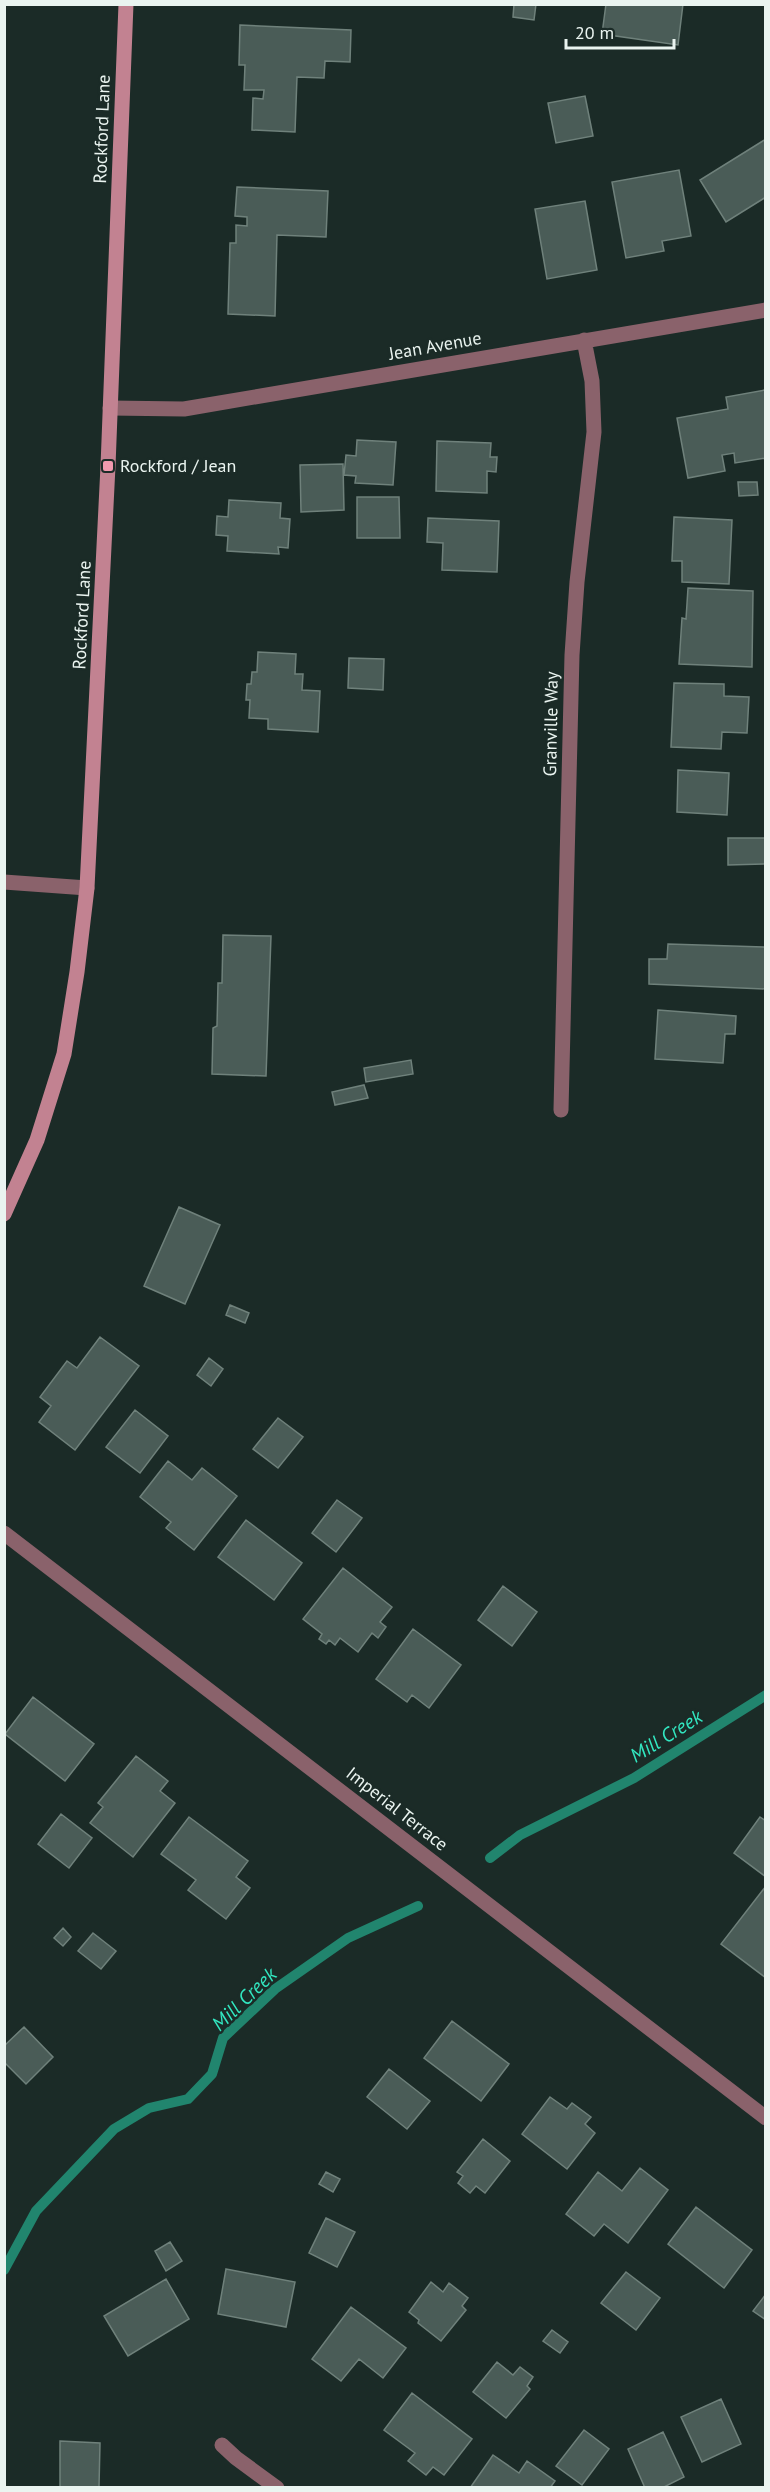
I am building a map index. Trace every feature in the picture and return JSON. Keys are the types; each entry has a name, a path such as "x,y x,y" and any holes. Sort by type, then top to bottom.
{"main road":[{"name":"Rockford Lane","path":"4,1214 37,1140 64,1054 87,888 110,408 126,4"}],"street":[{"name":"Jean Avenue","path":"110,408 184,409 765,310"},
{"name":"Granville Way","path":"561,1110 572,655 577,582 594,432 592,381 584,340"},
{"path":"4,882 87,888"},
{"name":"Imperial Terrace","path":"4,1533 765,2118"},
{"path":"222,2445 236,2458 278,2487"}],"building":[{"path":"514,4 536,4 534,20 513,17"},
{"path":"606,4 683,4 678,45 602,34"},
{"path":"240,25 351,30 350,62 325,61 324,78 297,77 295,132 252,130 253,98 263,99 264,90 244,90 245,65 239,65"},
{"path":"585,96 593,136 556,143 548,103"},
{"path":"766,139 766,197 726,222 700,180"},
{"path":"679,170 691,236 662,241 664,251 626,258 612,182"},
{"path":"237,187 328,191 326,237 277,235 275,316 228,314 230,243 236,243 236,225 247,226 247,217 235,216"},
{"path":"585,201 597,270 547,279 535,209"},
{"path":"765,390 766,458 735,463 734,453 722,455 725,471 688,478 677,418 728,409 726,397"},
{"path":"357,440 396,442 393,485 355,483 356,476 344,475 346,455 356,456"},
{"path":"437,441 491,443 490,457 497,457 496,472 487,471 487,493 436,491"},
{"path":"343,464 344,510 301,512 300,465"},
{"path":"738,482 757,482 758,495 739,496"},
{"path":"357,497 399,497 400,538 357,538"},
{"path":"229,500 281,503 280,518 290,519 288,548 278,547 279,554 227,551 228,536 216,535 217,516 228,517"},
{"path":"674,517 732,520 729,584 682,582 682,561 672,561"},
{"path":"428,518 499,521 497,572 442,570 443,543 427,542"},
{"path":"688,588 753,591 752,667 679,664 682,618 686,619"},
{"path":"258,652 296,654 295,674 303,674 302,690 320,691 318,732 268,729 268,719 249,718 250,700 246,700 247,684 251,684 252,672 257,672"},
{"path":"349,658 384,659 383,690 348,688"},
{"path":"674,683 724,684 724,696 749,697 747,733 722,732 721,749 671,747"},
{"path":"678,770 729,773 727,815 677,812"},
{"path":"728,838 766,838 766,864 728,865"},
{"path":"223,935 271,936 266,1076 212,1074 213,1028 217,1026 218,983 222,983"},
{"path":"668,944 766,947 766,989 649,984 649,959 667,959"},
{"path":"658,1010 736,1016 735,1034 725,1034 723,1063 655,1059"},
{"path":"411,1060 413,1074 366,1082 364,1068"},
{"path":"364,1085 368,1098 335,1105 332,1092"},
{"path":"179,1207 220,1225 185,1304 144,1286"},
{"path":"230,1305 249,1313 245,1323 226,1315"},
{"path":"100,1337 139,1366 75,1450 39,1422 51,1406 40,1397 67,1361 77,1368"},
{"path":"209,1358 223,1369 211,1386 197,1375"},
{"path":"135,1410 168,1436 140,1473 106,1447"},
{"path":"278,1418 303,1437 278,1468 253,1449"},
{"path":"168,1461 192,1480 202,1468 237,1496 194,1550 166,1528 171,1522 140,1497"},
{"path":"337,1500 362,1518 336,1552 312,1533"},
{"path":"246,1520 302,1563 274,1600 218,1557"},
{"path":"343,1568 392,1607 380,1622 386,1627 378,1638 372,1633 358,1652 340,1638 335,1645 329,1640 326,1644 319,1639 322,1634 303,1619"},
{"path":"503,1586 537,1612 512,1646 478,1620"},
{"path":"413,1629 461,1665 429,1708 412,1695 407,1702 376,1679"},
{"path":"33,1697 94,1744 65,1781 5,1734"},
{"path":"136,1756 168,1781 160,1791 175,1803 133,1857 90,1823 103,1807 98,1803"},
{"path":"61,1814 92,1838 69,1868 38,1844"},
{"path":"189,1817 248,1861 236,1877 250,1888 226,1919 188,1890 196,1880 161,1854"},
{"path":"760,1817 766,1821 766,1877 734,1853"},
{"path":"766,1886 766,1978 721,1944"},
{"path":"63,1928 71,1937 63,1946 54,1938"},
{"path":"93,1933 116,1951 101,1969 78,1951"},
{"path":"452,2021 509,2064 481,2101 424,2058"},
{"path":"24,2027 53,2057 26,2084 4,2062 4,2046"},
{"path":"389,2069 430,2101 407,2129 367,2097"},
{"path":"550,2097 567,2109 572,2103 591,2117 585,2124 595,2133 567,2169 522,2134"},
{"path":"483,2139 510,2161 485,2193 476,2186 470,2193 458,2183 463,2176 457,2172"},
{"path":"640,2168 668,2190 628,2243 604,2224 594,2236 566,2214 598,2172 622,2191"},
{"path":"326,2172 340,2179 333,2192 319,2184"},
{"path":"696,2207 752,2250 724,2288 668,2244"},
{"path":"326,2218 355,2232 337,2267 309,2253"},
{"path":"170,2242 182,2261 166,2271 155,2251"},
{"path":"226,2269 295,2282 286,2327 218,2314"},
{"path":"626,2272 660,2298 636,2330 601,2303"},
{"path":"166,2279 189,2319 128,2356 104,2316"},
{"path":"431,2282 443,2292 449,2283 468,2298 462,2306 466,2310 441,2341 418,2323 419,2320 409,2312"},
{"path":"766,2294 766,2320 753,2311"},
{"path":"351,2307 406,2348 383,2378 359,2359 341,2381 312,2359"},
{"path":"552,2330 568,2342 560,2353 543,2341"},
{"path":"497,2362 513,2375 520,2367 533,2377 527,2386 530,2389 506,2418 473,2392"},
{"path":"412,2393 472,2439 444,2475 433,2467 426,2475 408,2461 415,2453 384,2430"},
{"path":"721,2399 741,2444 702,2462 681,2417"},
{"path":"584,2430 609,2449 582,2485 556,2466"},
{"path":"663,2432 684,2477 662,2488 645,2488 628,2449"},
{"path":"60,2441 100,2443 99,2487 60,2487"},
{"path":"493,2455 519,2473 527,2461 555,2481 550,2488 470,2488"}],"waterway":[{"name":"Mill Creek","path":"490,1858 520,1835 634,1778 766,1695"},
{"name":"Mill Creek","path":"4,2270 36,2211 114,2129 149,2108 188,2099 212,2074 223,2038 275,1989 348,1938 418,1906"}],"place":[{"name":"Rockford / Jean","path":"108,466"}]}
